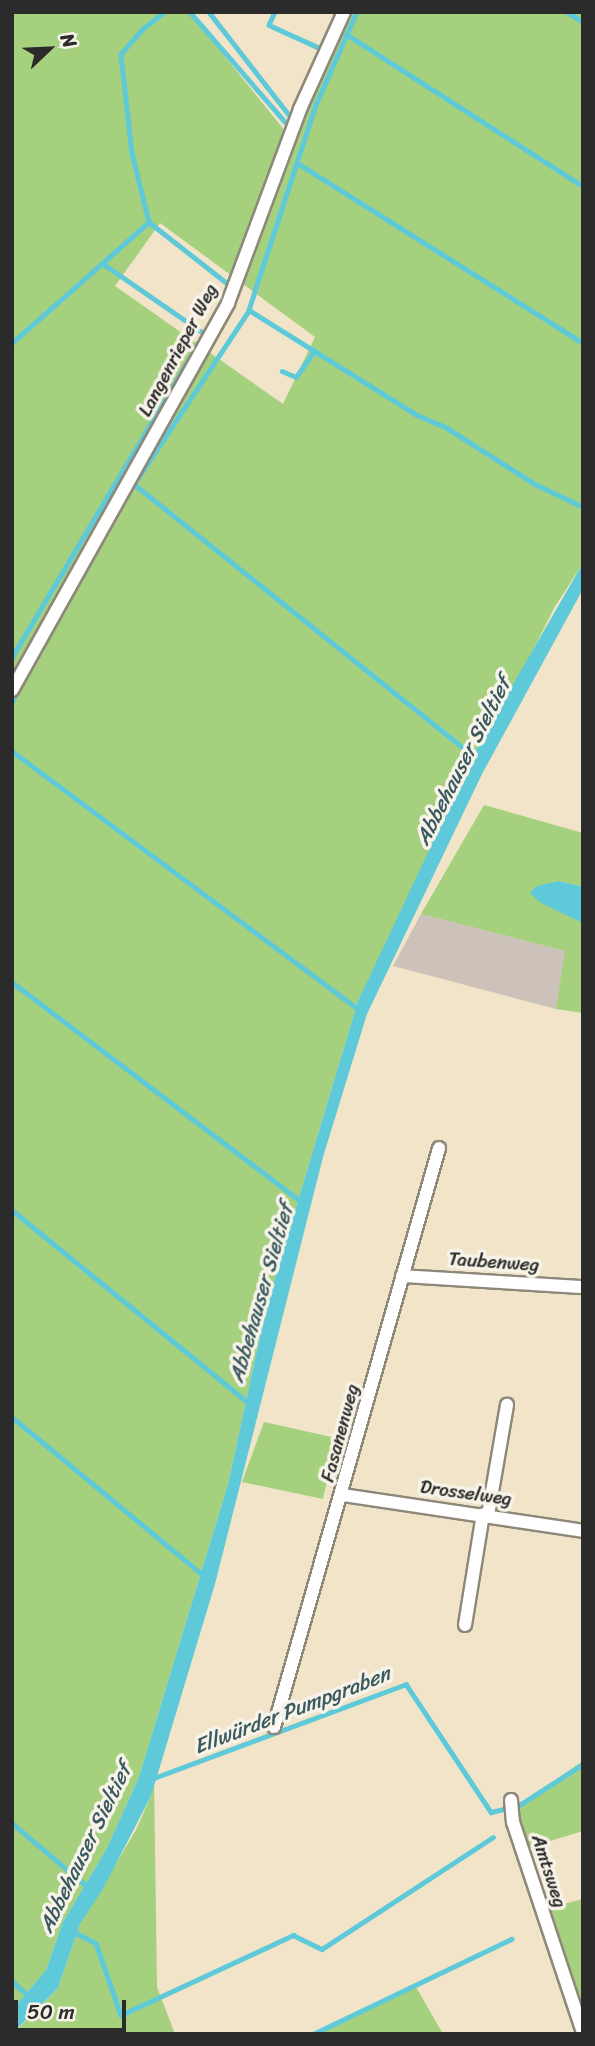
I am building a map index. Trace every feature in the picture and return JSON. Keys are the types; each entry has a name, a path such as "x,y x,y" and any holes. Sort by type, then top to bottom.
{"street":[{"name":"Langenrieper Weg","path":"12,690 228,303 300,109 344,12"},
{"name":"Fasanenweg","path":"274,1727 343,1495 439,1148"},
{"name":"Taubenweg","path":"402,1276 583,1287"},
{"path":"464,1625 507,1405"},
{"name":"Drosselweg","path":"343,1495 583,1531"},
{"name":"Amtsweg","path":"511,1800 513,1822 583,2033"}],"shaded area":[{"path":"421,914 566,951 556,1009 393,966"}],"green space":[{"path":"12,12 189,12 285,131 345,12 583,12 583,563 554,608 358,1001 267,1304 228,1484 139,1777 106,1850 63,1922 46,1970 12,2010","holes":["160,223 315,337 283,404 115,286"]},
{"path":"484,805 583,833 583,887 559,881 560,910 583,923 583,1013 556,1009 565,951 421,914"},
{"path":"264,1422 336,1438 323,1499 242,1482"},
{"path":"583,1761 583,1831 527,1848 518,1806"},
{"path":"154,1777 157,1987 175,2034 13,2034 58,1988 80,1924 136,1830 151,1796"},
{"path":"583,1899 583,2004 576,2007 541,1910"},
{"path":"416,1987 443,2034 317,2034 325,2031"}],"water":[{"path":"583,563 583,589 482,774 367,1014 323,1157 215,1584 151,1796 104,1887 80,1924 58,1988 12,2034 12,2010 46,1970 63,1922 106,1850 139,1777 228,1484 267,1304 358,1001 482,738"},
{"path":"559,881 583,887 583,923 541,903 530,893 537,886"}],"waterway":[{"path":"165,12 143,29 121,54 132,153 149,222 228,284 295,108"},
{"path":"190,12 287,124"},
{"path":"209,12 290,116"},
{"path":"275,12 269,25 322,49"},
{"path":"357,12 316,105 249,310 417,415 447,428 535,484 583,507"},
{"path":"567,12 583,22"},
{"path":"346,34 583,186"},
{"path":"299,164 583,343"},
{"path":"12,343 149,222"},
{"path":"12,657 204,334 104,265"},
{"path":"130,490 249,310"},
{"path":"282,371 296,377 314,351"},
{"name":"Abbehauser Sieltief","path":"134,484 477,759"},
{"path":"12,702 18,690"},
{"path":"12,751 359,1010"},
{"name":"Abbehauser Sieltief","path":"12,982 301,1201"},
{"name":"Abbehauser Sieltief","path":"12,1210 250,1404"},
{"path":"12,1417 203,1575"},
{"name":"Ellwürder Pumpgraben","path":"151,1779 406,1684 491,1812 518,1806 583,1764"},
{"name":"Abbehauser Sieltief","path":"12,1823 89,1888"},
{"path":"72,1931 96,1943 121,2015 293,1935 322,1949 493,1837"},
{"path":"313,2034 511,1939"},
{"path":"12,1981 30,1997"}]}
